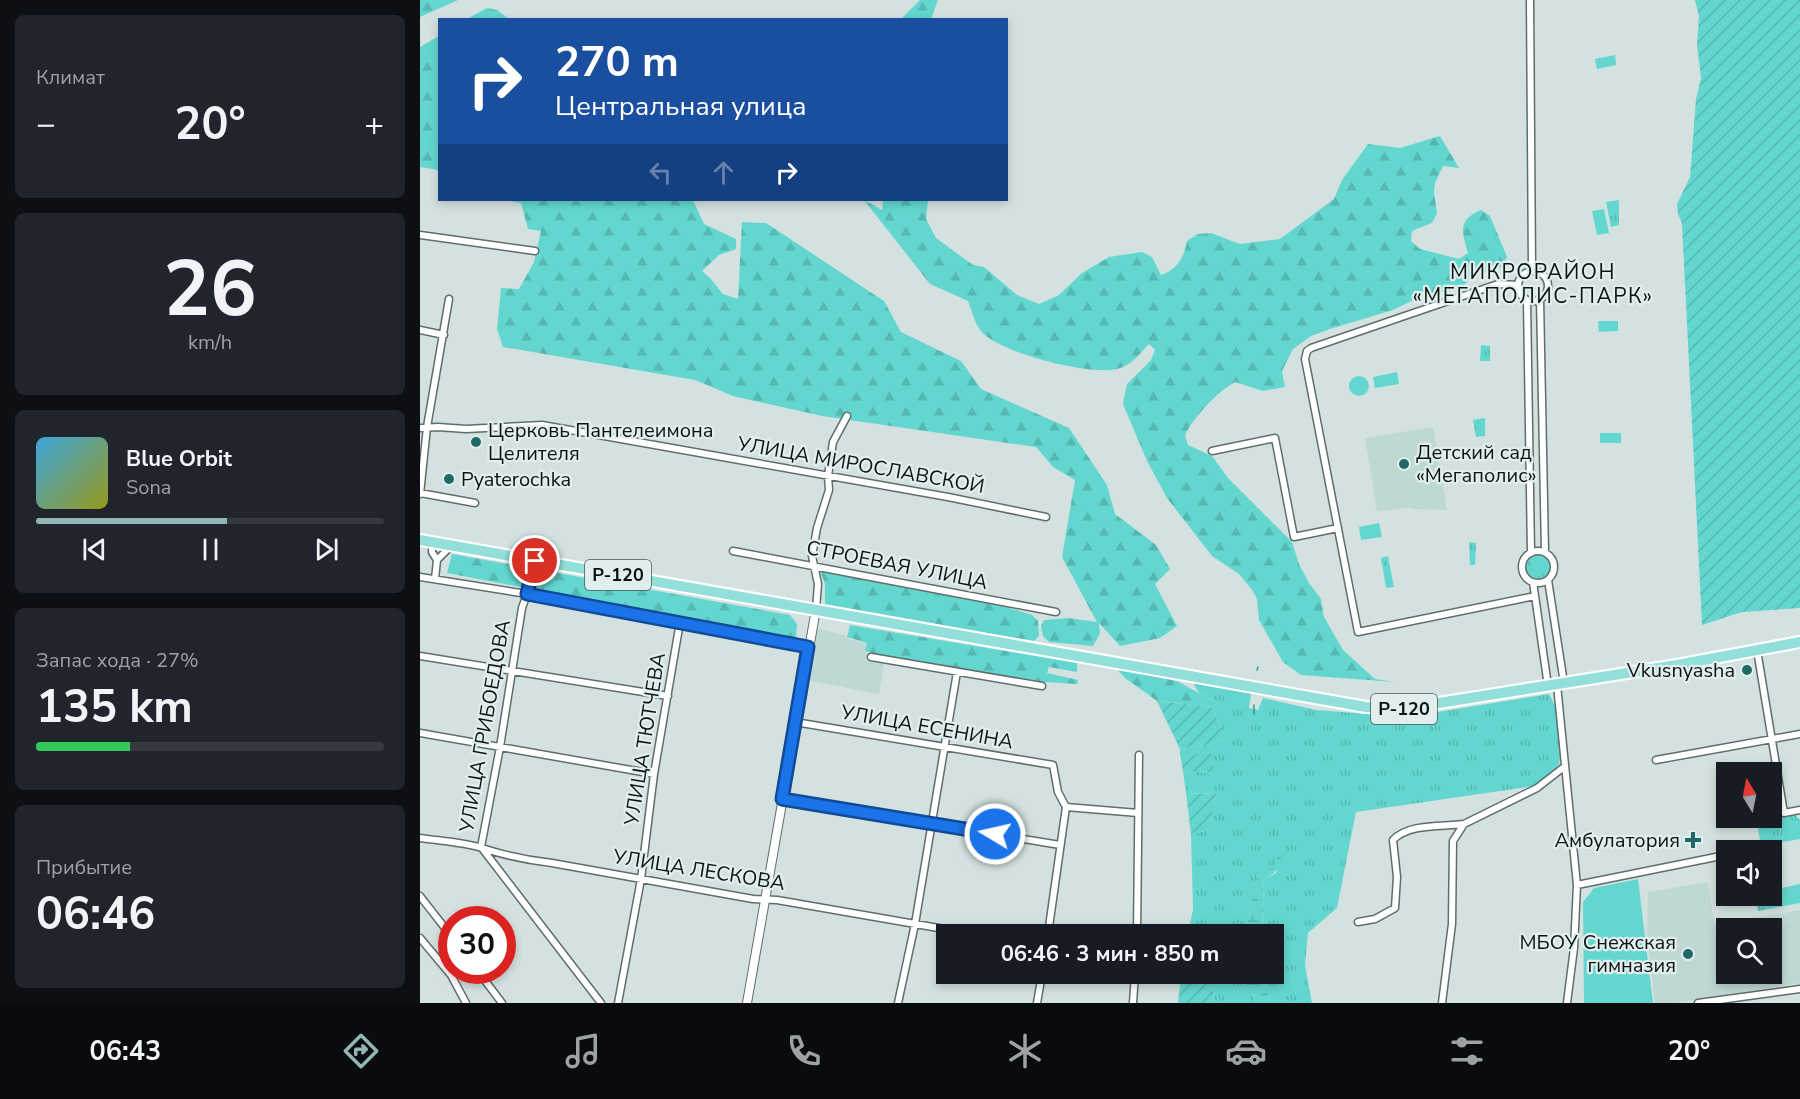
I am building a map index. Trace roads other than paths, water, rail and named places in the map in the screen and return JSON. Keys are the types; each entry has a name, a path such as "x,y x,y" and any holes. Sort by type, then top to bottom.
{"main road":[{"name":"Р-120","path":"420,540 1366,707 1401,709 1556,685 1800,642"}],"street":[{"path":"1530,0 1532,270"},
{"path":"420,235 535,251"},
{"path":"1532,270 1540,272 1548,282 1546,294 1540,299 1527,300 1520,294 1518,285 1522,275 1532,270"},
{"path":"1518,285 1498,284 1307,351 1305,359 1358,632 1535,596"},
{"path":"449,299 444,335 424,427 420,494 475,503"},
{"path":"1540,299 1545,552 1552,560 1554,571 1548,580 1541,583 1533,582 1524,574 1522,562 1531,553 1545,552"},
{"path":"1527,300 1531,553"},
{"path":"420,330 444,335"},
{"path":"747,1003 816,609 818,584 812,556 817,528 829,490 828,476 833,442 847,416"},
{"name":"УЛИЦА МИРОСЛАВСКОЙ","path":"424,427 466,429 542,425 1046,517"},
{"path":"1212,451 1275,438 1294,537 1338,528"},
{"path":"432,542 432,552 438,560"},
{"path":"435,579 438,560 452,546"},
{"name":"СТРОЕВАЯ УЛИЦА","path":"733,551 1056,612"},
{"name":"УЛИЦА ГРИБОЕДОВА","path":"535,561 522,608 500,747 481,847 601,1003"},
{"path":"420,577 527,594 808,647"},
{"path":"1548,580 1556,685 1577,885 1574,948 1567,1003"},
{"path":"1533,582 1556,685"},
{"name":"УЛИЦА ТЮТЧЕВА","path":"618,1003 641,879 654,774 680,622"},
{"path":"1757,649 1784,813 1800,810"},
{"path":"420,656 668,696"},
{"path":"871,657 1042,686"},
{"path":"898,1003 915,924 957,672"},
{"name":"УЛИЦА ЕСЕНИНА","path":"795,722 1053,765 1058,792 1066,807"},
{"path":"420,734 654,774"},
{"path":"1656,760 1800,734"},
{"path":"1137,924 1138,755"},
{"path":"1358,922 1375,919 1395,908 1397,877 1393,840 1400,833 1432,826 1464,824 1537,788 1564,767"},
{"path":"782,799 1060,845"},
{"path":"1049,924 1066,807 1138,813"},
{"path":"1442,1003 1452,924 1453,841 1464,824"},
{"name":"УЛИЦА ЛЕСКОВА","path":"420,838 481,847 506,856 936,928"},
{"path":"1577,885 1716,857"},
{"path":"420,896 438,919"},
{"path":"420,938 452,975 466,1003"},
{"path":"488,984 502,1003"},
{"path":"1037,1003 1040,984"},
{"path":"1133,1003 1134,984"},
{"path":"1698,1003 1800,989"}],"waterway":[{"path":"1254,705 1254,714"}],"place":[{"name":"Церковь Пантелеимона Целителя","path":"476,442"},
{"name":"Детский сад «Мегаполис»","path":"1404,464"},
{"name":"Pyaterochka","path":"449,479"},
{"name":"Vkusnyasha","path":"1747,670"},
{"name":"Амбулатория","path":"1693,840"},
{"name":"МБОУ Снежская гимназия","path":"1688,954"}],"district":[{"name":"МИКРОРАЙОН «МЕГАПОЛИС-ПАРК»","path":"1533,284"}]}
